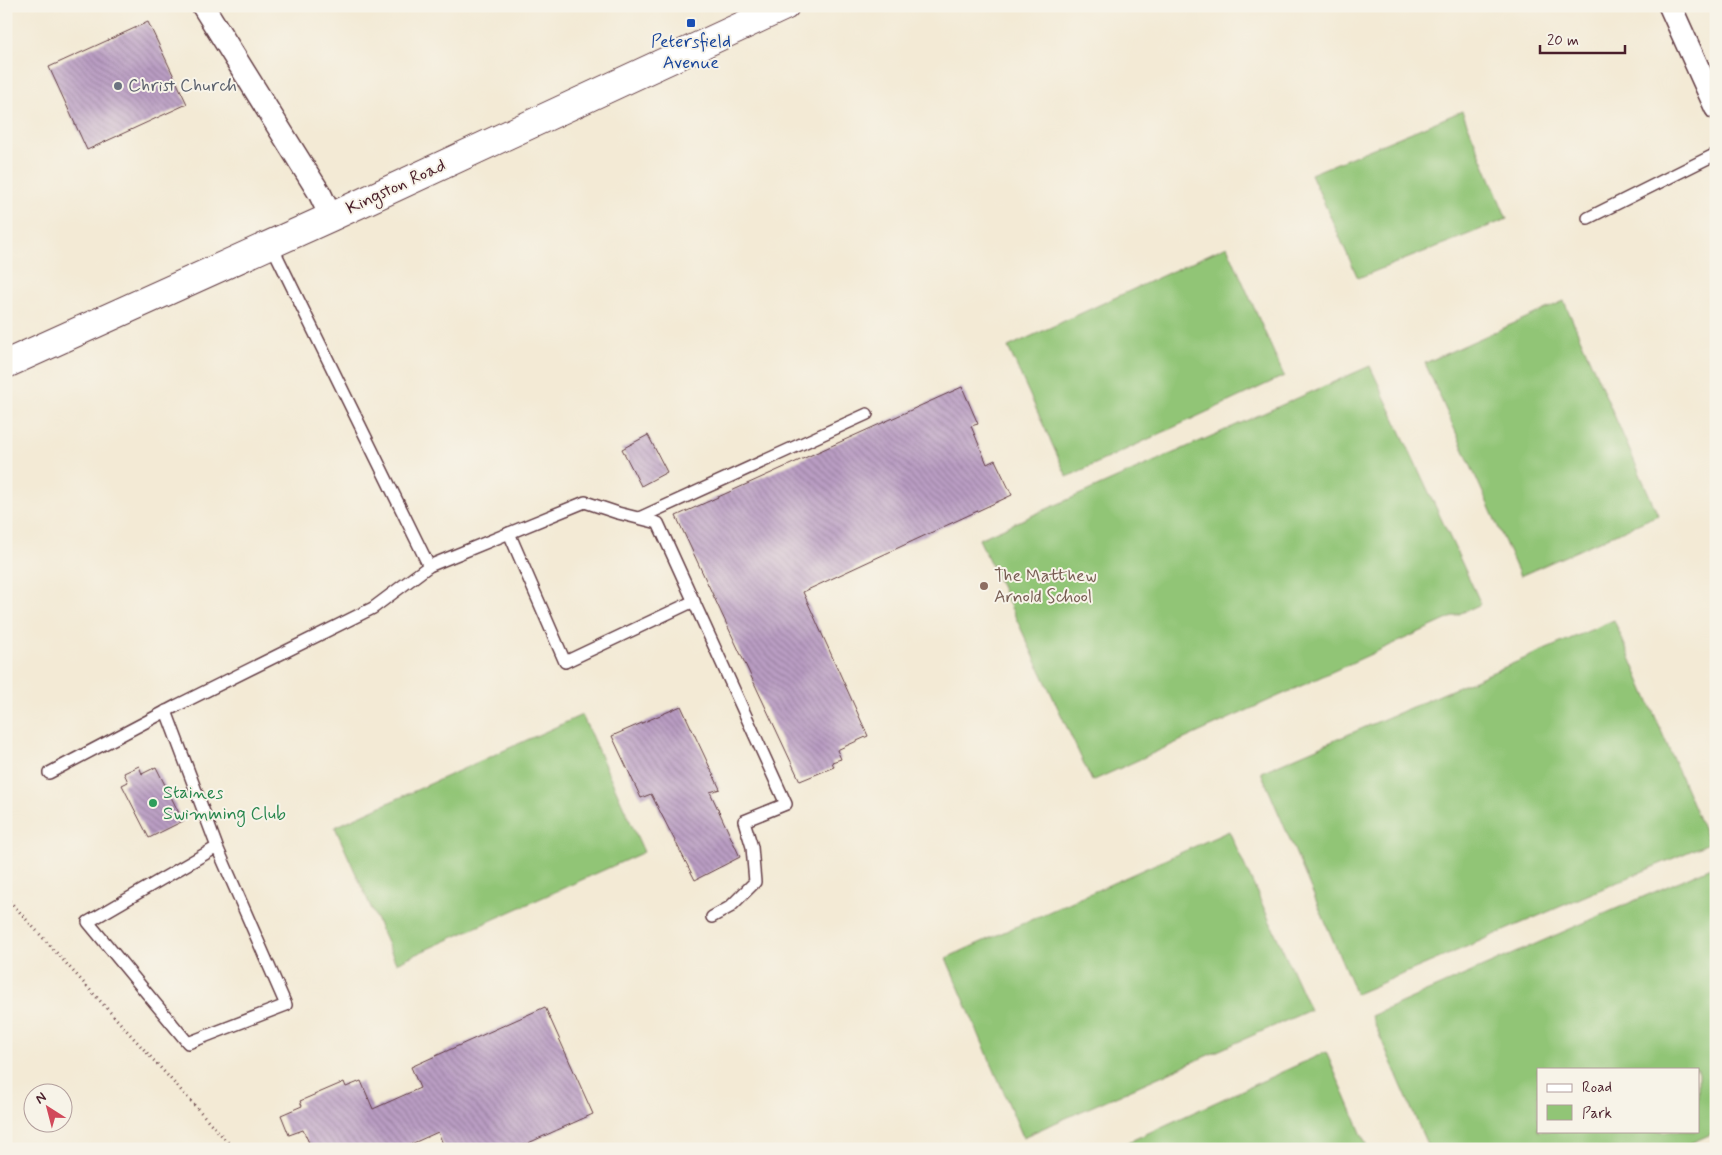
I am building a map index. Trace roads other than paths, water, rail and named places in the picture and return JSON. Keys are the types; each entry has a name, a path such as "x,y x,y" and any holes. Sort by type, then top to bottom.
{"street":[{"path":"203,6 320,194 331,217"},
{"name":"Kingston Road","path":"6,364 331,217 785,6"},
{"path":"1670,6 1716,108"}],"lane":[{"path":"1588,218 1716,154"},
{"path":"271,244 428,566"},
{"path":"639,518 867,414"},
{"path":"49,773 166,711 373,608 428,566 585,502 658,523 786,804 744,821 752,846 755,882 730,907 712,917"},
{"path":"509,533 565,662 694,601"},
{"path":"166,711 217,847 286,1005 188,1043 88,922 217,847"}],"place":[{"name":"Petersfield Avenue","path":"691,23"},
{"name":"Christ Church","path":"118,86"},
{"name":"The Matthew Arnold School","path":"984,586"},
{"name":"Staines Swimming Club","path":"153,803"}]}
